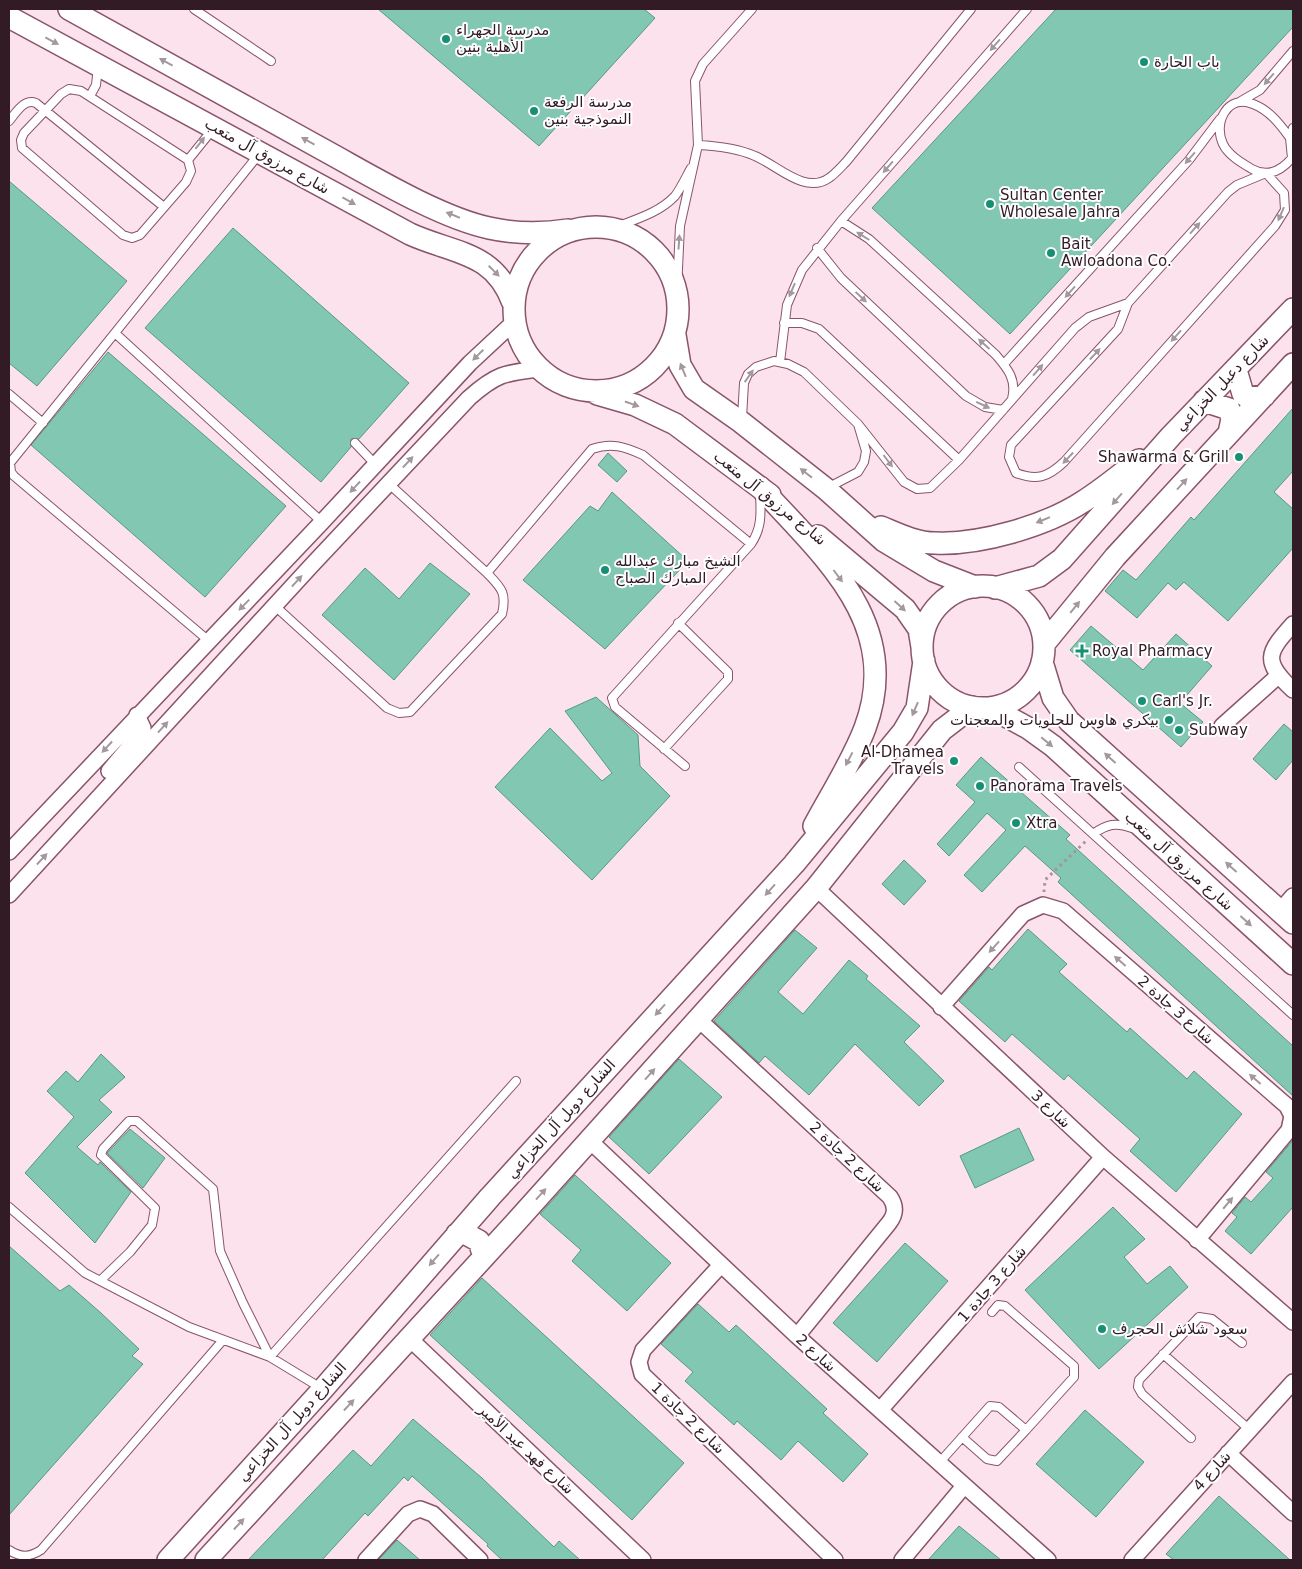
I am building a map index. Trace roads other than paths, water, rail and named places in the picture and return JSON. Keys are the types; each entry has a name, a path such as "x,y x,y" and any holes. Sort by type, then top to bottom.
{"main road":[{"path":"69,9 356,168 432,206 487,228 514,233 540,234 568,230 600,226 630,233 656,252 669,270 677,290 679,312 675,335 662,360 640,379 614,390 585,391 560,384 539,370 522,348 513,312 524,268 543,245 568,230"},
{"name":"شارع مرزوق آل متعب","path":"9,17 410,234 440,247 472,256 486,264 508,288 513,312"},
{"name":"شارع دعبل الخزاعي","path":"985,587 1039,576 1053,567 1102,516 1171,436 1293,309"},
{"path":"675,335 680,365 694,389 741,422 826,489 846,509 884,541 913,560 985,587 1010,593 1024,602 1034,614 1041,628 1043,653"},
{"path":"985,587 958,592 944,601 932,614 925,630 923,654 928,675 941,691 958,703 981,707 1012,700 1029,687 1043,653 1115,557 1293,364"},
{"path":"1236,370 1243,394 1249,398 1264,396"},
{"name":"شارع مرزوق آل متعب","path":"585,391 635,405 675,424 760,487 905,609 919,629 923,654"},
{"path":"1204,401 1229,409 1232,419 1229,433"},
{"path":"846,509 910,539 934,543 965,542 1024,528 1083,502 1171,436"},
{"path":"760,487 820,552 848,589 873,640 874,694 864,729 794,864"},
{"name":"شارع مرزوق آل متعب","path":"1043,653 1053,698 1069,721 1289,910"},
{"name":"الشارع دوبل آل الخزاعي","path":"168,1560 323,1389 490,1196 794,864 903,732 917,708 923,654"},
{"name":"شارع مرزوق آل متعب","path":"981,707 1040,736 1293,964"},
{"name":"الشارع دوبل آل الخزاعي","path":"206,1560 590,1141 816,888 942,730 981,707"},
{"path":"490,1196 489,1208 493,1216 500,1220 516,1222"},
{"path":"457,1234 466,1234 479,1241 484,1257"}],"street":[{"path":"9,852 322,522 470,363 513,312"},
{"path":"9,895 388,483 487,382 504,373 539,370"},
{"path":"1293,624 1275,644 1270,656 1271,665 1278,676 1293,690"},
{"path":"1222,726 1278,676"},
{"path":"102,793 99,786 101,780 141,733 143,728 137,715"},
{"name":"شارع 3","path":"816,888 1103,1157 1196,1240 1293,1322"},
{"name":"شارع 3 جادة 2","path":"941,1007 1023,914 1044,905 1063,911 1290,1110 1292,1116 1289,1130 1196,1240"},
{"name":"شارع 2 جادة 2","path":"698,1019 890,1196 894,1204 893,1218 890,1224 797,1336"},
{"name":"شارع 2","path":"590,1141 797,1336 1048,1560"},
{"name":"شارع 3 جادة 1","path":"880,1410 1103,1157"},
{"name":"شارع 2 جادة 1","path":"721,1265 643,1350 639,1368 642,1374 836,1560"},
{"name":"شارع فهد عبد الأمير","path":"410,1339 643,1560"},
{"name":"شارع 4","path":"1132,1560 1293,1382"},
{"path":"1228,1453 1293,1513"},
{"path":"902,1560 964,1486"},
{"path":"366,1560 408,1514 420,1509 433,1514 480,1560"}],"lane":[{"path":"194,9 271,61"},
{"path":"677,290 680,226 698,145 694,92 698,73 703,64 752,9"},
{"path":"698,145 728,147 756,156 797,181 828,180 846,162 971,9"},
{"path":"780,362 784,323 791,290 817,248 1028,9"},
{"path":"1004,364 1189,160 1231,106 1260,90 1293,51"},
{"path":"90,96 98,78 98,65"},
{"path":"69,89 77,89 90,96 188,160 190,166 189,177 140,235 132,238 123,235 24,152 20,144 22,136 69,89"},
{"path":"9,121 27,102 33,102 164,207"},
{"path":"1240,102 1252,104 1264,110 1278,122 1290,138"},
{"path":"1220,119 1220,135 1224,146 1243,163 1266,174 1284,193 1285,210 1275,226 1064,462 1050,475 1039,478 1028,478 1016,473 1009,456 1011,445 1118,329 1128,303 1228,192 1237,185 1266,174 1275,172 1285,166 1292,158 1290,138 1293,128"},
{"path":"188,160 214,127"},
{"path":"210,641 11,472 12,459 116,334 261,152"},
{"path":"611,229 646,216 662,207 676,195 696,160"},
{"path":"840,221 869,239 1004,364 1014,383 1012,399"},
{"path":"817,248 841,278 966,396 985,407 1003,410"},
{"path":"741,422 742,390 748,374 765,362 788,364 804,372 858,424 904,482 918,489 930,488 936,485 959,460 1075,328 1089,317 1128,303"},
{"path":"784,323 802,323 819,329 959,460"},
{"path":"116,334 322,522"},
{"path":"9,394 43,423"},
{"path":"826,489 858,472 864,462 866,451 858,424"},
{"path":"355,443 376,464"},
{"path":"487,573 592,449 605,444 624,446 643,456 751,544"},
{"path":"274,606 387,708 399,713 410,712 502,614 505,602 502,589 487,573 388,483"},
{"path":"685,766 615,707 612,698 751,544 758,533 761,518 760,487"},
{"path":"664,749 728,679 728,672 678,624"},
{"path":"1018,767 1293,1015"},
{"path":"1093,834 1104,826 1112,824 1122,824 1149,833"},
{"path":"270,1357 516,1081"},
{"path":"101,1280 130,1252 152,1225 155,1208 102,1155 103,1149 129,1121 137,1122 213,1189 220,1251 270,1357"},
{"path":"9,1208 85,1273 189,1327 270,1357 323,1389"},
{"path":"962,1437 988,1459 997,1461 1074,1377 1075,1369 1071,1363 1004,1305 998,1305 992,1312"},
{"path":"1191,1438 1142,1394 1138,1387 1139,1380 1199,1317 1212,1319 1242,1343"},
{"path":"9,1550 21,1557 32,1556 42,1550 223,1340"},
{"path":"1163,1354 1250,1430"},
{"path":"939,1463 990,1406 999,1407 1026,1430"}],"place":[{"name":"مدرسة الجهراء الأهلية بنين","path":"446,39"},
{"name":"باب الحارة","path":"1144,62"},
{"name":"مدرسة الرفعة النموذجية بنين","path":"534,111"},
{"name":"Sultan Center Wholesale Jahra","path":"990,204"},
{"name":"Bait Awloadona Co.","path":"1051,253"},
{"name":"Shawarma & Grill","path":"1239,457"},
{"name":"الشيخ مبارك عبدالله المبارك الصباح","path":"605,570"},
{"name":"Royal Pharmacy","path":"1082,651"},
{"name":"Carl's Jr.","path":"1142,701"},
{"name":"بيكري هاوس للحلويات والمعجنات","path":"1169,720"},
{"name":"Subway","path":"1179,730"},
{"name":"Al-Dhamea Travels","path":"954,761"},
{"name":"Panorama Travels","path":"980,786"},
{"name":"Xtra","path":"1016,823"},
{"name":"سعود شلاش الحجرف","path":"1102,1329"}]}
